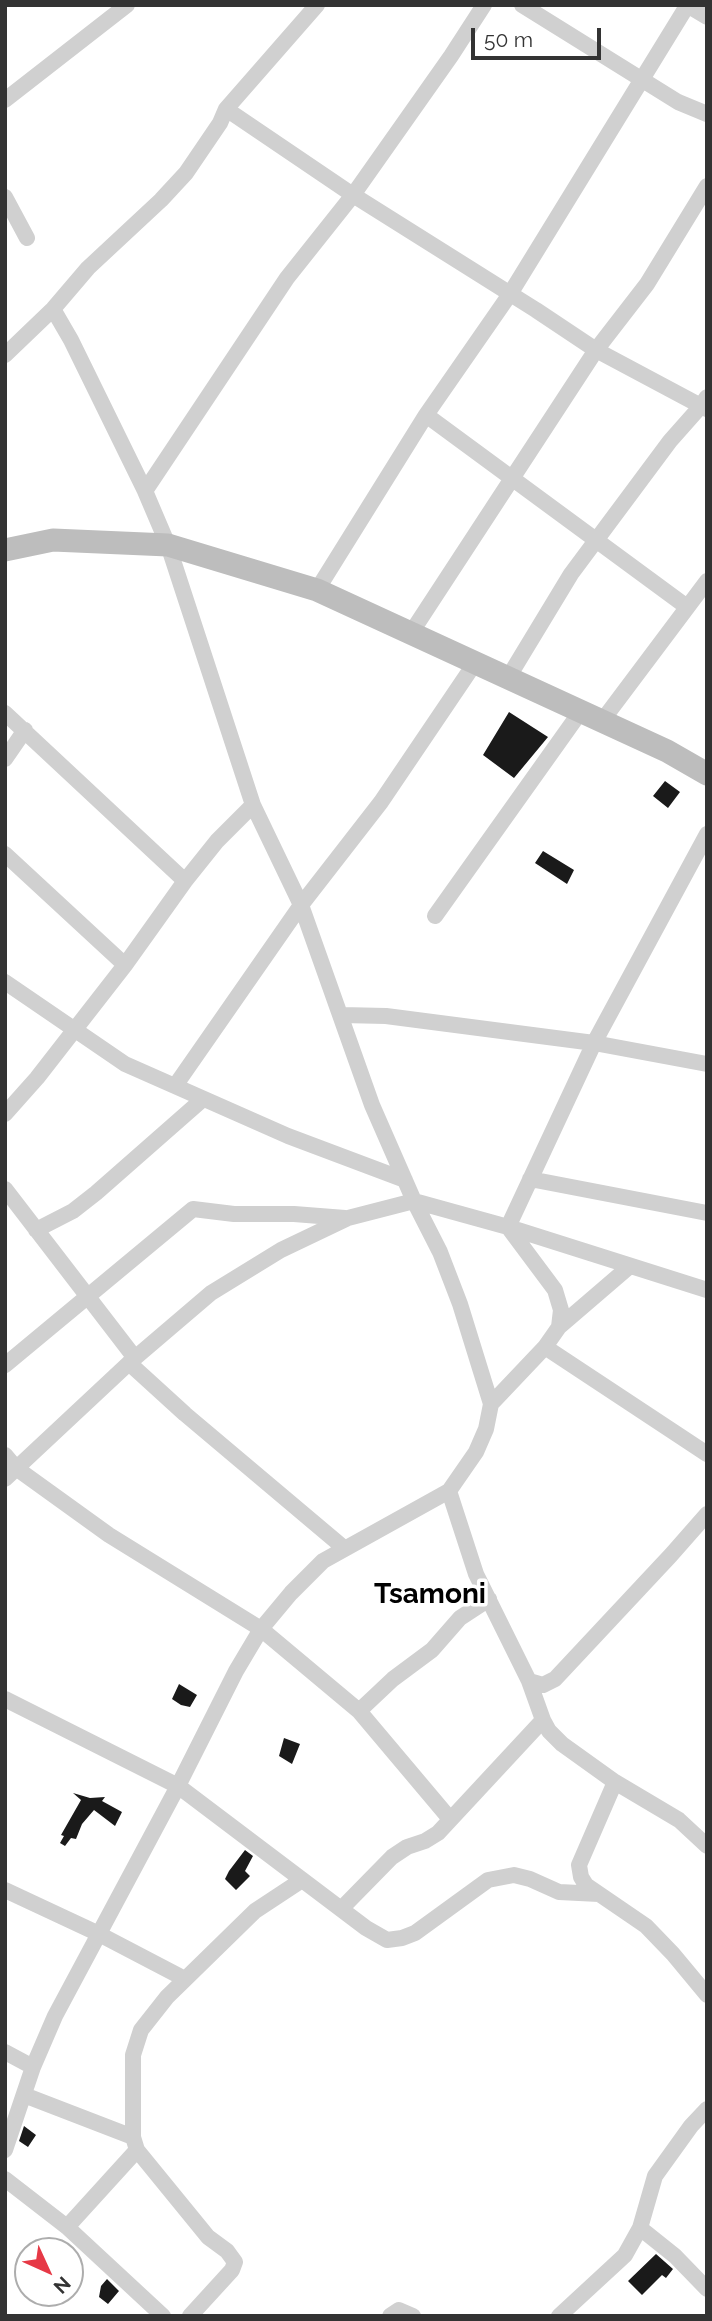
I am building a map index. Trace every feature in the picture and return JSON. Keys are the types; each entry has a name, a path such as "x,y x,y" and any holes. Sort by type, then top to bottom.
{"main road":[{"path":"5,550 52,540 168,545 317,590 667,751 707,774"}],"street":[{"path":"5,100 127,5"},
{"path":"5,355 53,309 88,268 186,173 220,123 226,109 317,5"},
{"path":"145,491 287,278 353,195 452,56 484,5"},
{"path":"522,5 678,102 707,114"},
{"path":"317,590 426,415 510,294 687,6 707,17"},
{"path":"226,109 353,195 596,350 705,404 670,441 571,574 508,678"},
{"path":"411,633 596,350 647,284 707,186"},
{"path":"5,197 27,238"},
{"path":"5,2150 33,2067 55,2016 236,1671 261,1629 323,1561 449,1491 476,1452 486,1429 491,1404 460,1304 440,1252 414,1201 372,1105 302,905 253,805 168,545 145,491 53,309"},
{"path":"426,415 687,607"},
{"path":"602,721 707,581"},
{"path":"175,1086 302,905 382,802 475,663"},
{"path":"435,916 581,712"},
{"path":"5,713 185,881"},
{"path":"5,759 25,730"},
{"path":"5,1114 125,965 217,841 253,805"},
{"path":"508,1227 594,1043 707,834"},
{"path":"5,854 125,965"},
{"path":"5,982 125,1064 288,1136 405,1180"},
{"path":"342,1016 386,1016 594,1043 707,1064"},
{"path":"36,1230 73,1211 96,1194 203,1099"},
{"path":"530,1179 707,1213"},
{"path":"5,1189 132,1361 185,1414 344,1548"},
{"path":"11,1473 132,1361 211,1293 281,1250 348,1218 414,1201 508,1227 707,1290"},
{"path":"5,1365 193,1209 234,1214 294,1214 348,1218"},
{"path":"508,1227 555,1290 561,1310 558,1327"},
{"path":"491,1404 545,1347 558,1327 630,1266"},
{"path":"545,1347 707,1454"},
{"path":"5,1455 11,1473 261,1629 359,1711 450,1819"},
{"path":"449,1491 476,1574 529,1681 549,1731 562,1744 615,1782 679,1820 707,1846"},
{"path":"529,1681 543,1685 555,1679 707,1514"},
{"path":"359,1711 393,1679 432,1650 460,1618 489,1599"},
{"path":"5,1699 178,1786 366,1928 387,1940 415,1933 488,1880 514,1875 559,1892 599,1894"},
{"path":"341,1909 393,1857 407,1847 438,1833 543,1720"},
{"path":"615,1782 579,1865 581,1877 586,1885 646,1926 707,1995"},
{"path":"67,2227 135,2143 133,2055 141,2030 166,1997 255,1911 302,1880"},
{"path":"5,1890 97,1933 185,1979"},
{"path":"5,2052 33,2067"},
{"path":"24,2095 135,2143 208,2237 227,2250 235,2262 232,2270 190,2316"},
{"path":"559,2316 625,2255 640,2228 655,2176 691,2126 707,2109"},
{"path":"5,2179 67,2227 163,2316"},
{"path":"640,2228 674,2256 707,2289"},
{"path":"390,2316 399,2309 413,2316"}],"building":[{"path":"509,712 548,737 514,778 483,755"},
{"path":"665,781 680,792 668,808 653,796"},
{"path":"543,851 574,870 567,884 535,863"},
{"path":"179,1684 197,1695 190,1707 172,1699"},
{"path":"284,1738 300,1744 292,1764 279,1756"},
{"path":"73,1793 90,1798 105,1797 102,1801 122,1812 115,1826 94,1810 82,1824 76,1839 71,1838 65,1846 60,1843 64,1836 61,1835 81,1800"},
{"path":"245,1850 253,1856 245,1871 250,1876 236,1890 225,1879"},
{"path":"24,2126 36,2135 28,2147 19,2141"},
{"path":"656,2254 673,2269 666,2278 662,2275 642,2295 628,2281"},
{"path":"107,2279 119,2291 108,2304 99,2297 101,2286"}],"district":[{"name":"Tsamoni","path":"430,1595"}]}
